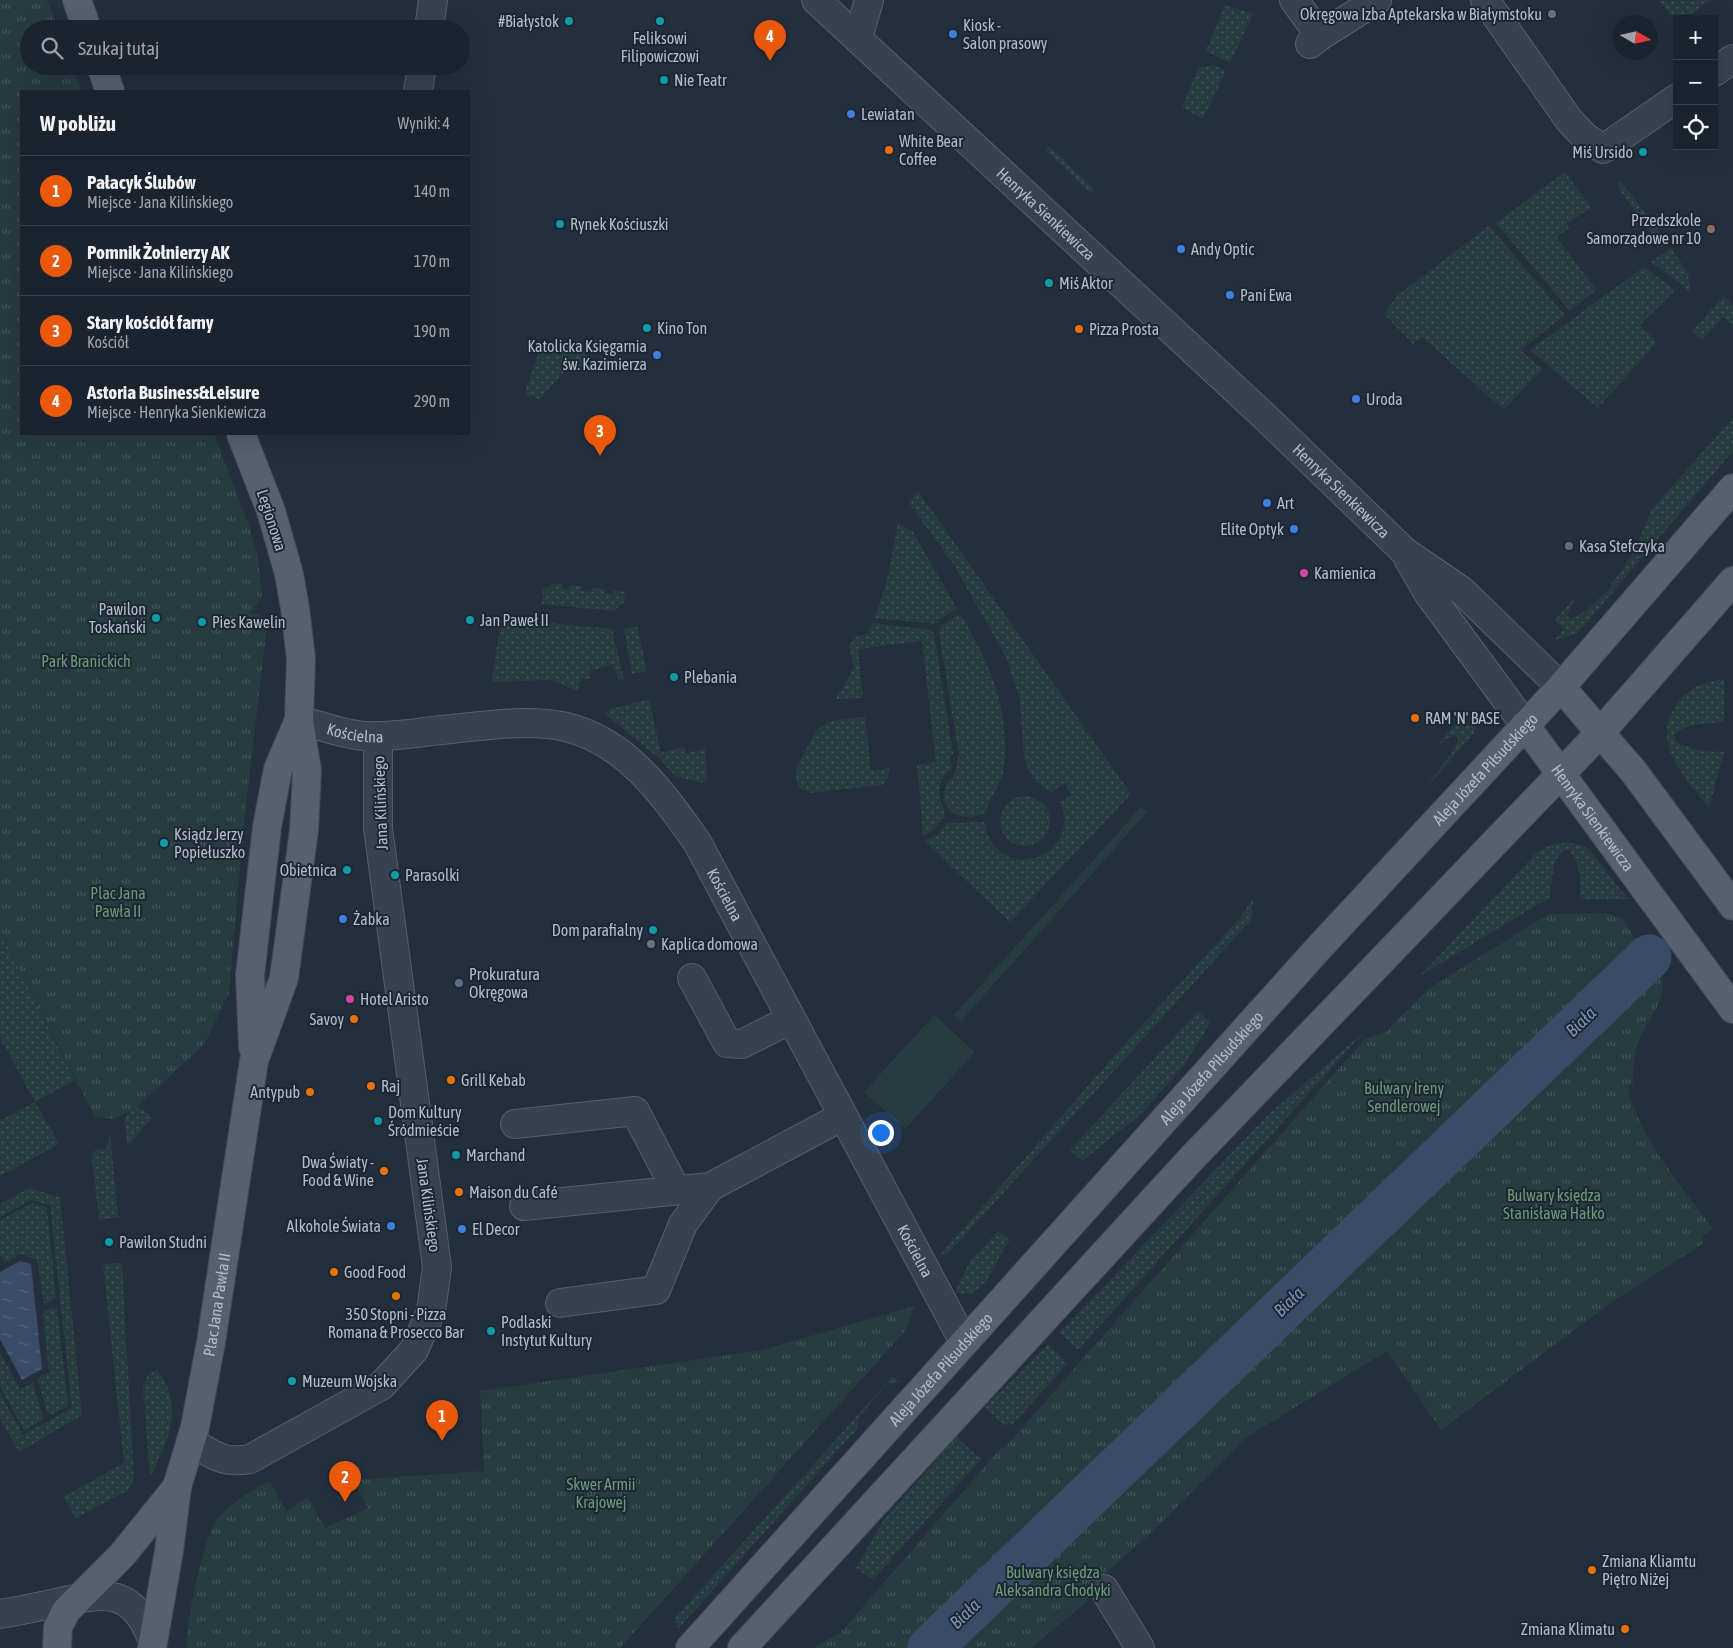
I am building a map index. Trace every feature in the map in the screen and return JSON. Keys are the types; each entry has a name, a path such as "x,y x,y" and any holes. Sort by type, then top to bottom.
{"main road":[{"path":"77,0 84,20"},
{"path":"104,75 110,90"},
{"name":"Legionowa","path":"241,435 271,510 289,574 295,608"},
{"name":"Aleja Józefa Piłsudskiego","path":"690,1648 1316,951 1561,687 1733,488"},
{"path":"742,1648 1192,1158 1560,772 1600,733 1733,581"},
{"name":"Plac Jana Pawła II","path":"152,1643 169,1552 177,1487 191,1442 211,1342 254,1061 284,978 304,830 307,771 299,720 301,659 295,608"},
{"name":"Henryka Sienkiewicza","path":"1561,687 1634,772 1733,906"},
{"name":"Plac Jana Pawła II","path":"254,1061 250,975 267,827 278,769 299,720"},
{"name":"Henryka Sienkiewicza","path":"1525,725 1733,1009"},
{"name":"Plac Jana Pawła II","path":"57,1648 58,1626 66,1611 122,1554 177,1487"}],"street":[{"path":"430,20 434,0"},
{"name":"Henryka Sienkiewicza","path":"816,0 1263,415 1405,552 1462,591 1561,687"},
{"path":"858,38 869,0"},
{"path":"1294,0 1315,40 1377,0"},
{"path":"1485,0 1569,120 1585,137 1603,148 1673,101"},
{"path":"1718,69 1733,59"},
{"path":"418,90 421,75"},
{"name":"Henryka Sienkiewicza","path":"1405,552 1428,593 1525,725"},
{"name":"Kościelna","path":"299,720 364,736 492,725 549,725 588,734 608,746 642,772 654,784 692,835 964,1342"},
{"name":"Jana Kilińskiego","path":"191,1442 218,1457 232,1462 250,1459 381,1386 414,1350 431,1311 437,1267 378,828 378,736"},
{"path":"692,978 727,1042 742,1044 791,1018"},
{"path":"515,1124 635,1111 676,1190"},
{"path":"524,1206 710,1187 843,1116"},
{"path":"560,1303 656,1290 683,1224 710,1187"},
{"path":"1104,1589 1140,1648"},
{"path":"0,1614 97,1594 115,1597 132,1606 145,1621 152,1643"}],"green space":[{"name":"Park Branickich","path":"0,0 47,0 55,20 20,20 20,75 76,75 82,90 20,90 20,435 214,435 248,523 258,557 262,598 249,613 260,615 266,632 244,824 229,993 205,1043 135,1109 113,1119 95,1117 0,931"},
{"path":"1710,0 1689,15 1673,15 1673,17 1660,1"},
{"path":"1225,5 1253,14 1230,63 1206,51"},
{"path":"1216,66 1226,71 1203,119 1182,107 1199,67"},
{"path":"1050,147 1094,189 1090,193 1046,150"},
{"path":"1565,172 1591,207 1567,224 1569,228 1557,237 1596,290 1570,311 1496,223"},
{"path":"1618,182 1623,184 1668,242 1662,247 1619,189"},
{"path":"1489,226 1565,315 1521,350 1542,369 1504,410 1422,337 1413,344 1384,314 1398,295"},
{"path":"1671,248 1688,273 1690,291 1651,262"},
{"path":"1644,267 1675,290 1640,325 1657,342 1598,408 1530,350"},
{"path":"1724,296 1733,305 1733,325 1723,317 1702,340 1692,331"},
{"path":"581,344 593,367 589,370 571,364 539,400 535,396 528,396 525,391 541,347"},
{"path":"1733,418 1733,451 1584,626 1576,634 1555,640 1564,629 1555,620 1574,599 1567,616 1571,619 1586,611 1608,590 1633,553 1652,509"},
{"path":"918,491 1131,794 1010,922 924,841 938,835 947,823 985,822 992,842 1004,855 1019,859 1035,858 1050,850 1060,838 1064,822 1060,802 1072,795 1065,783 1051,792 1037,782 1029,771 1024,758 1020,699 1006,657 954,565 909,503"},
{"path":"898,523 913,532 957,609 936,624 875,618 887,580"},
{"path":"551,584 562,584 562,589 569,589 570,585 582,586 582,591 591,592 592,588 604,589 604,593 613,594 614,590 625,592 624,602 614,611 542,604 543,587 549,588"},
{"path":"959,615 968,626 990,671 1000,704 1005,738 1003,773 1000,783 986,812 972,817 964,817 951,811 944,799 945,788 956,770 959,755 939,633 942,625"},
{"path":"501,618 612,629 624,680 619,680 613,664 591,671 590,679 582,679 577,691 552,680 492,682"},
{"path":"873,623 931,630 934,634 953,753 950,761 952,767 943,778 939,791 945,815 944,818 932,831 923,835 917,765 936,762 922,641 858,649 863,698 836,699 854,668 849,646 856,637 868,633"},
{"path":"637,626 647,671 632,674 624,629"},
{"path":"1724,680 1724,722 1691,726 1674,735 1677,743 1701,751 1724,752 1709,808 1673,758 1667,737 1668,724 1672,712 1688,692 1699,685 1711,681"},
{"path":"649,699 661,753 684,747 686,753 705,749 707,779 702,783 675,776 659,758 605,714 611,709"},
{"path":"1480,715 1474,733 1429,785 1450,755 1457,743 1458,737 1454,736 1445,739 1433,751 1460,718 1469,725"},
{"path":"865,717 871,770 890,768 886,783 809,793 798,787 796,776 798,764 818,729 829,721"},
{"path":"1025,796 1035,798 1043,803 1048,811 1050,821 1048,831 1043,839 1035,844 1025,846 1015,844 1007,839 1002,831 1000,821 1002,811 1007,803 1015,798"},
{"path":"1141,807 1147,812 961,1021 954,1015"},
{"path":"1566,842 1584,846 1591,852 1628,899 1580,899 1579,871 1575,858 1566,849 1557,858 1555,864 1550,897 1420,976 1537,852 1548,846"},
{"path":"1253,899 1251,920 946,1256 941,1254 1122,1047 1239,919"},
{"path":"1607,913 1622,919 1659,972 1659,978 1662,976 1662,994 1638,1042 1634,1058 1633,1085 1628,1086 1633,1105 1651,1142 1675,1179 1713,1229 1702,1236 1704,1243 1612,1302 1441,1430 1387,1351 1245,1438 1159,1525 1097,1582 1085,1603 1031,1648 813,1648 841,1632 1000,1449 1006,1446 1365,1039 1385,1033 1428,989 1549,914"},
{"path":"0,931 75,1080 35,1102 0,1038"},
{"path":"1198,1011 1210,1023 1183,1067 1138,1117 1082,1161 1070,1150"},
{"path":"934,1015 975,1052 905,1129 864,1092"},
{"path":"1363,1033 1078,1350 1060,1332 1270,1113"},
{"path":"35,1102 59,1144 0,1176 0,1121"},
{"path":"134,1108 142,1109 153,1117 127,1146 125,1118"},
{"path":"110,1131 118,1217 99,1220 92,1157 95,1150 107,1149"},
{"path":"29,1188 60,1197 82,1415 19,1452 0,1418 0,1393 23,1435 72,1408 50,1205 31,1200 0,1217 0,1204"},
{"path":"32,1203 47,1208 56,1298 44,1305 37,1259 20,1254 5,1263 0,1255 0,1220"},
{"path":"998,1231 1010,1240 988,1277 975,1291 966,1294 955,1292 971,1260"},
{"path":"119,1263 122,1265 134,1479 128,1490 76,1518 63,1497 124,1463 103,1264"},
{"name":"Skwer Armii Krajowej","path":"915,1306 905,1331 620,1648 187,1648 189,1621 196,1582 212,1530 217,1520 228,1508 269,1481 287,1511 308,1497 325,1528 368,1508 353,1480 484,1471 480,1391 762,1350"},
{"path":"54,1307 55,1309 57,1308 68,1406 48,1415 38,1381 39,1377 49,1372 43,1315 45,1311"},
{"path":"1048,1344 1066,1363 1065,1366 1013,1424 1004,1425 985,1407"},
{"path":"0,1352 20,1389 33,1383 43,1417 42,1420 24,1430 0,1386"},
{"path":"157,1369 166,1383 172,1409 168,1436 150,1477 143,1387 148,1375"},
{"path":"892,1377 900,1382 888,1383 858,1418 857,1429 678,1629 675,1618"},
{"path":"956,1437 981,1459 873,1580 856,1568 883,1521"}],"water":[{"path":"20,1261 31,1264 42,1369 22,1380 0,1339 0,1272"}],"waterway":[{"name":"Biała","path":"930,1648 1649,957"}],"place":[{"name":"Okręgowa Izba Aptekarska w Białymstoku","path":"1552,14"},
{"name":"#Białystok","path":"569,21"},
{"name":"Feliksowi Filipowiczowi","path":"660,21"},
{"name":"Kiosk - Salon prasowy","path":"953,34"},
{"name":"Astoria Business&Leisure","path":"770,61"},
{"name":"Nie Teatr","path":"664,80"},
{"name":"Lewiatan","path":"851,114"},
{"name":"White Bear Coffee","path":"889,150"},
{"name":"Miś Ursido","path":"1643,152"},
{"name":"Rynek Kościuszki","path":"560,224"},
{"name":"Przedszkole Samorządowe nr 10","path":"1711,229"},
{"name":"Andy Optic","path":"1181,249"},
{"name":"Miś Aktor","path":"1049,283"},
{"name":"Pani Ewa","path":"1230,295"},
{"name":"Kino Ton","path":"647,328"},
{"name":"Pizza Prosta","path":"1079,329"},
{"name":"Katolicka Księgarnia św. Kazimierza","path":"657,355"},
{"name":"Uroda","path":"1356,399"},
{"name":"Stary kościół farny","path":"600,456"},
{"name":"Art","path":"1267,503"},
{"name":"Elite Optyk","path":"1294,529"},
{"name":"Kasa Stefczyka","path":"1569,546"},
{"name":"Kamienica","path":"1304,573"},
{"name":"Pawilon Toskański","path":"156,618"},
{"name":"Jan Paweł II","path":"470,620"},
{"name":"Pies Kawelin","path":"202,622"},
{"name":"Plebania","path":"674,677"},
{"name":"RAM 'N' BASE","path":"1415,718"},
{"name":"Ksiądz Jerzy Popiełuszko","path":"164,843"},
{"name":"Obietnica","path":"347,870"},
{"name":"Parasolki","path":"395,875"},
{"name":"Żabka","path":"343,919"},
{"name":"Dom parafialny","path":"653,930"},
{"name":"Kaplica domowa","path":"651,944"},
{"name":"Prokuratura Okręgowa","path":"459,983"},
{"name":"Hotel Aristo","path":"350,999"},
{"name":"Savoy","path":"354,1019"},
{"name":"Grill Kebab","path":"451,1080"},
{"name":"Raj","path":"371,1086"},
{"name":"Antypub","path":"310,1092"},
{"name":"Dom Kultury Śródmieście","path":"378,1121"},
{"name":"Marchand","path":"456,1155"},
{"name":"Dwa Światy - Food & Wine","path":"384,1171"},
{"name":"Maison du Café","path":"459,1192"},
{"name":"Alkohole Świata","path":"391,1226"},
{"name":"El Decor","path":"462,1229"},
{"name":"Pawilon Studni","path":"109,1242"},
{"name":"Good Food","path":"334,1272"},
{"name":"350 Stopni - Pizza Romana & Prosecco Bar","path":"396,1296"},
{"name":"Podlaski Instytut Kultury","path":"491,1331"},
{"name":"Muzeum Wojska","path":"292,1381"},
{"name":"Pałacyk Ślubów","path":"442,1441"},
{"name":"Pomnik Żołnierzy AK","path":"345,1502"},
{"name":"Zmiana Kliamtu Piętro Niżej","path":"1592,1570"},
{"name":"Zmiana Klimatu","path":"1625,1629"}],"park label":[{"name":"Bulwary Ireny Sendlerowej","path":"1404,1097"},
{"name":"Bulwary księdza Stanisława Hałko","path":"1554,1204"},
{"name":"Bulwary księdza Aleksandra Chodyki","path":"1053,1581"}]}
